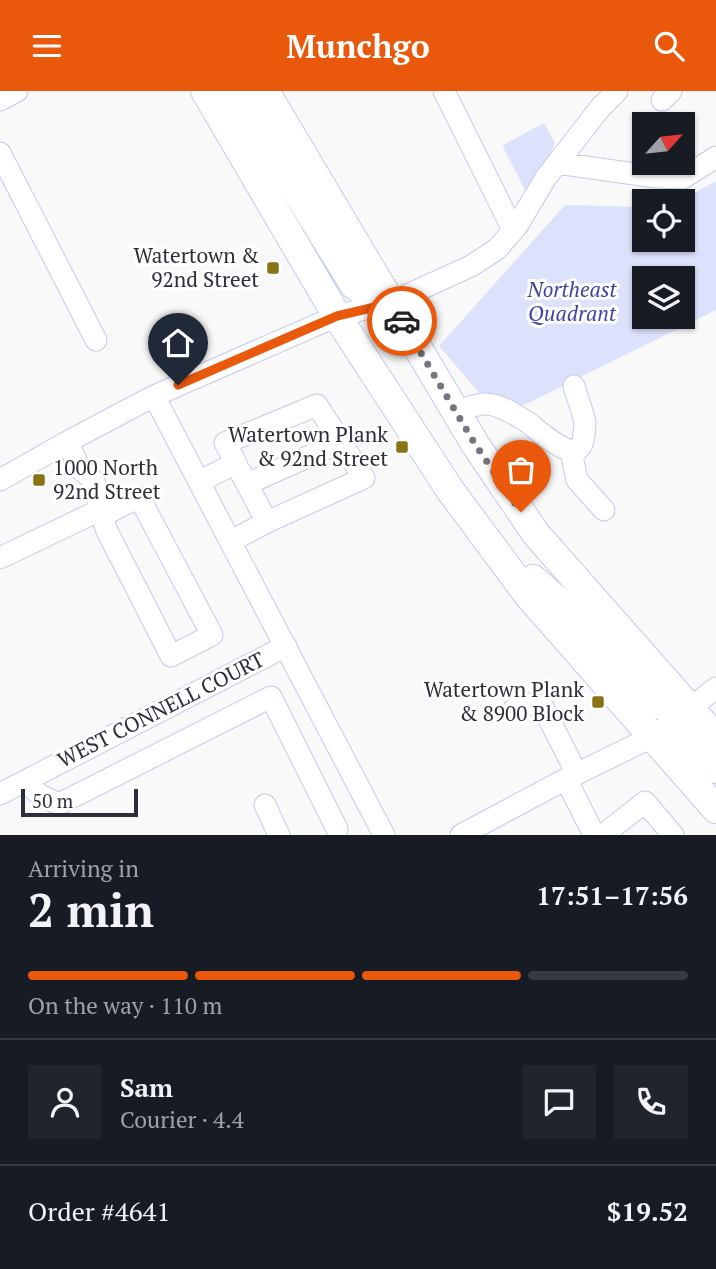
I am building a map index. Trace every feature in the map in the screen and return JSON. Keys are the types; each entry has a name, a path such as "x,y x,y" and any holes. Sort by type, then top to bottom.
{"main road":[{"path":"205,91 337,316 450,490 528,595 716,809"},
{"path":"235,91 354,285 392,303"},
{"path":"265,91 455,412 536,534 716,738"},
{"path":"504,564 537,582 593,631 657,704 674,710 690,708"},
{"path":"654,736 673,734 690,740 716,769"}],"street":[{"path":"0,100 17,91"},
{"path":"444,91 513,230"},
{"path":"0,480 154,396 337,316 392,303 471,266 497,249 513,230 545,179 600,108 617,91"},
{"path":"0,152 96,341"},
{"path":"557,163 656,177 683,178 716,157"},
{"path":"455,412 487,404 503,409 571,451 579,449 584,443 585,424 574,386"},
{"path":"154,396 384,835"},
{"path":"231,541 364,478 317,405 225,443 267,522"},
{"path":"0,558 100,510 139,497 212,635 171,656 107,531 100,510 100,494 93,480 81,470 67,442"},
{"path":"247,484 341,442"},
{"path":"571,451 577,480 604,510"},
{"path":"200,481 236,463"},
{"name":"WEST CONNELL COURT","path":"0,794 286,646"},
{"path":"461,835 654,736 716,688"},
{"path":"24,781 40,795 60,804 271,697 331,832 372,811"},
{"path":"514,709 531,703 543,707 594,835"},
{"path":"95,745 112,778"},
{"path":"603,835 645,802 673,835"},
{"path":"265,805 279,835"}],"green space":[{"path":"544,123 555,143 526,192 503,145"},
{"name":"Northeast Quadrant","path":"716,181 716,310 695,320 695,266 632,266 632,329 678,329 500,417 439,346 565,205 632,207 632,252 695,252 695,193"}],"way so far":[{"path":"402,321 475,444 521,512"}],"place":[{"name":"Watertown & 92nd Street","path":"273,268"},
{"name":"Watertown Plank & 92nd Street","path":"402,447"},
{"name":"1000 North 92nd Street","path":"39,480"},
{"name":"Watertown Plank & 8900 Block","path":"598,702"}],"route":[{"path":"178,385 337,316 392,303 402,321"}]}
